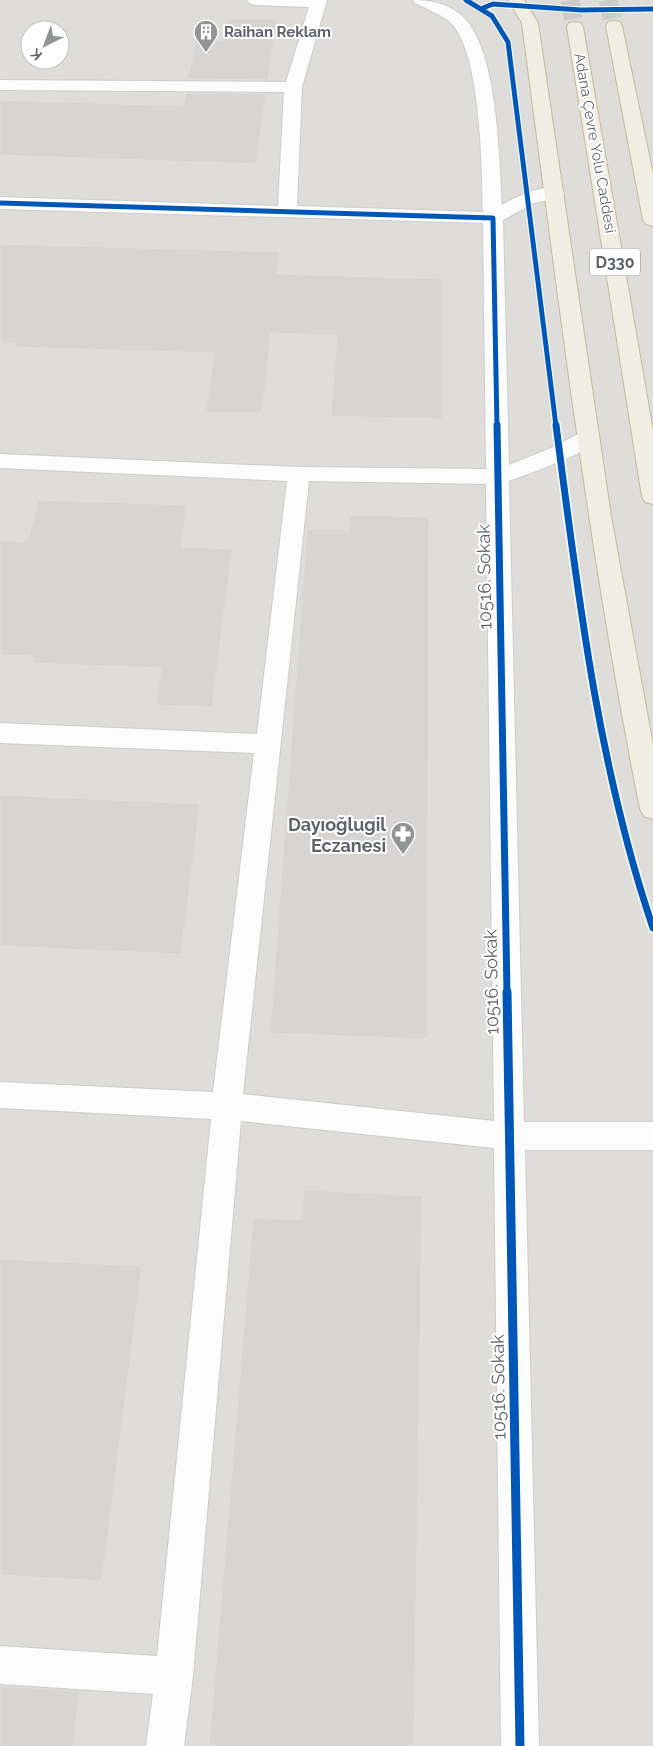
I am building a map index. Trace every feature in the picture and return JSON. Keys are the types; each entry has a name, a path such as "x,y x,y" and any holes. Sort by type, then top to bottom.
{"highway":[{"path":"516,0 530,23 588,438 632,712 653,809"},
{"path":"614,26 653,220"},
{"name":"Adana Çevre Yolu Caddesi","path":"575,27 653,497"}],"street":[{"path":"255,0 319,1 294,87 287,212"},
{"name":"10516. Sokak","path":"421,0 459,21 474,50 486,109 493,218 520,1746"},
{"path":"0,85 294,87"},
{"path":"0,204 493,218 528,198 555,193"},
{"path":"0,461 299,474 498,476 559,453 588,438"},
{"path":"165,1746 174,1676 227,1106 299,474"},
{"path":"0,732 268,744"},
{"path":"0,1094 227,1106 509,1136 653,1136"},
{"path":"0,1665 174,1676"}],"shaded area":[{"path":"0,0 653,0 653,1746 0,1746"}],"building":[{"path":"228,19 277,19 268,80 188,79 196,40 222,41"},
{"path":"186,93 266,94 256,164 0,155 0,100 183,106"},
{"path":"0,244 280,252 277,274 442,279 442,419 331,416 337,335 271,333 262,413 206,412 214,353 15,347 16,343 0,342"},
{"path":"38,500 187,505 181,547 232,549 212,707 156,705 161,668 31,663 33,656 0,655 0,540 28,542"},
{"path":"350,515 429,517 427,1039 270,1033 307,529 350,530"},
{"path":"0,795 200,804 181,954 0,946"},
{"path":"304,1190 422,1196 414,1746 209,1746 253,1218 302,1220"},
{"path":"0,1259 142,1266 102,1581 0,1575"},
{"path":"0,1686 80,1691 73,1746 0,1746"}],"tunnel":[{"path":"570,0 575,27"},
{"path":"608,0 614,26"}],"cycle path":[{"path":"466,0 482,8 492,16 500,26 508,42 557,435 589,658 615,795 638,884 653,928"},
{"path":"483,8 493,4 581,10 653,9"},
{"path":"0,203 493,218 520,1746"}],"place":[{"name":"Raihan Reklam","path":"206,53"},
{"name":"Dayıoğlugil Eczanesi","path":"403,855"}]}
